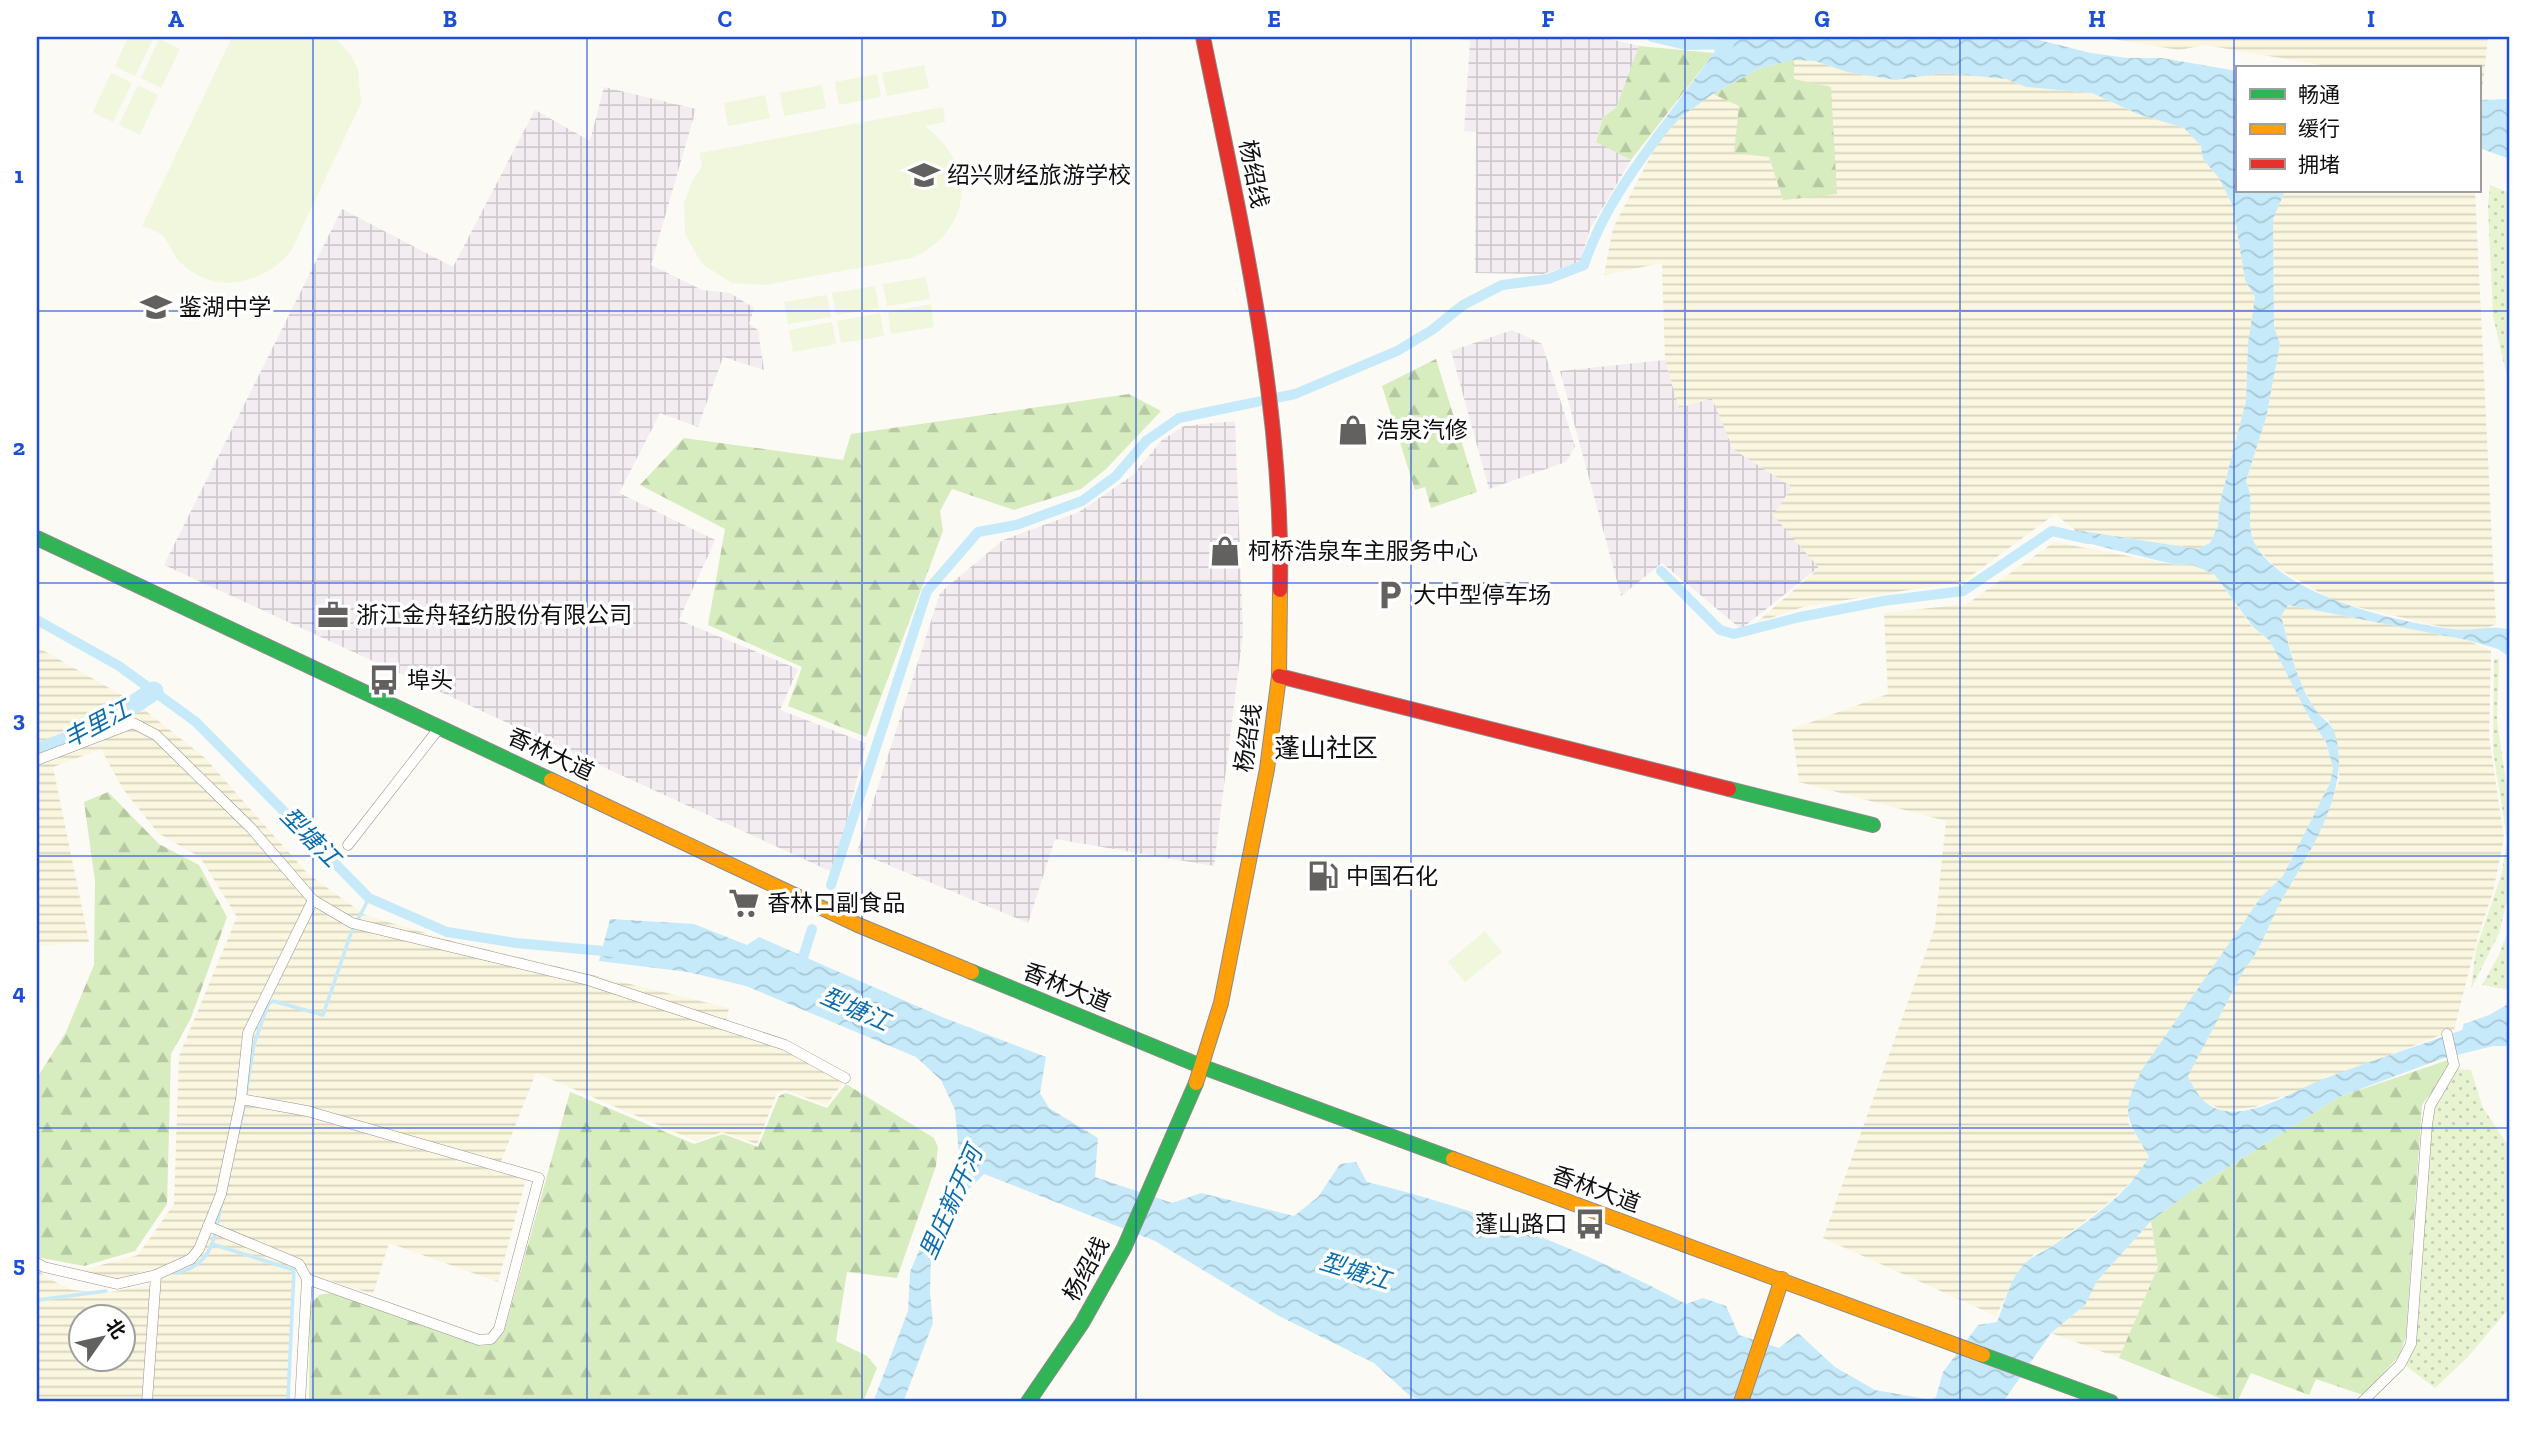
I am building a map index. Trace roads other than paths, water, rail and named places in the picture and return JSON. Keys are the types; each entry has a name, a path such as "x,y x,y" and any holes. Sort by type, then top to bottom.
{"main road":[{"name":"杨绍线","path":"1028,1402 1083,1323 1124,1248 1203,1067 1221,1003 1265,782 1279,676 1280,560 1275,433 1241,225 1203,37"},
{"name":"香林大道","path":"37,538 858,925 1203,1067 2111,1402"},
{"path":"1279,676 1873,825"},
{"path":"1741,1402 1782,1279"}],"street":[{"path":"37,761 133,723 156,735 251,828 313,900 355,924 588,980 785,1045 845,1078"},
{"path":"348,845 440,727"},
{"path":"37,1263 117,1284 156,1275 191,1259 199,1249 214,1229 246,1100 248,1034 313,900"},
{"path":"2362,1402 2400,1365 2411,1344 2427,1125 2430,1106 2454,1065 2446,1034"},
{"path":"246,1100 307,1111 539,1178 499,1329 491,1339 479,1340 307,1279"},
{"path":"214,1229 299,1264 307,1279 300,1402"},
{"path":"147,1402 156,1275"}],"water":[{"name":"里庄新开河","path":"1721,37 1945,37 2039,40 2091,53 2128,58 2162,58 2236,71 2236,192 2285,192 2273,219 2274,327 2280,344 2266,418 2246,481 2250,496 2250,528 2255,544 2270,562 2290,578 2316,592 2373,613 2459,630 2510,630 2510,657 2498,649 2467,640 2288,605 2281,616 2291,653 2303,689 2335,734 2339,755 2338,777 2333,799 2314,843 2188,1076 2198,1093 2212,1107 2237,1112 2249,1110 2338,1073 2462,1030 2464,1024 2489,1015 2510,1003 2510,1046 2493,1046 2441,1059 2339,1097 2197,1187 2151,1221 2097,1281 2085,1305 2051,1333 2003,1402 1429,1402 1410,1396 1374,1363 1279,1316 1155,1241 984,1174 961,1197 931,1256 933,1323 904,1400 873,1402 908,1311 910,1272 959,1155 955,1110 941,1080 916,1057 746,986 688,972 599,961 610,919 694,924 747,945 759,937 942,1017 1046,1057 1040,1093 1049,1108 1098,1138 1095,1177 1172,1203 1201,1193 1294,1216 1318,1197 1340,1164 1356,1162 1367,1182 1450,1205 1530,1233 1609,1266 1686,1304 1703,1298 1726,1306 1739,1335 1779,1348 1798,1333 1835,1367 1875,1390 1931,1400 1936,1397 1943,1372 1978,1325 1997,1322 2013,1280 2024,1264 2106,1207 2141,1170 2149,1156 2130,1123 2128,1105 2143,1068 2261,897 2283,876 2330,783 2333,768 2326,742 2309,717 2270,641 2253,627 2214,574 2190,564 2176,565 2075,540 2075,530 2198,549 2210,543 2218,526 2219,506 2246,401 2248,343 2255,297 2245,280 2233,206 2219,178 2203,159 2201,146 2184,128 2138,114 2092,93 2026,87 2006,79 1943,73 1896,80 1847,72 1815,61 1794,60 1760,68 1713,94 1682,116 1658,142 1652,136 1714,53 1716,40"},
{"path":"2510,99 2510,159 2480,148 2480,100"}],"waterway":[{"path":"1652,37 1686,45 1729,44"},
{"path":"831,885 927,591 978,532 1016,525 1082,501 1116,476 1146,441 1179,418 1295,394 1397,351 1432,330 1463,305 1502,285 1548,279 1584,265 1608,211 1664,128"},
{"path":"1661,571 1720,630 1734,634 1800,617 1883,601 1963,591 2052,531 2088,539"},
{"name":"型塘江","path":"37,620 119,666 196,722 369,898 447,932 516,943 614,952"},
{"name":"丰里江","path":"37,753 93,731 154,691"},
{"path":"246,1095 254,1044 268,1005 273,1001 323,1015 351,933 369,898"},
{"path":"800,967 812,929"},
{"path":"239,1129 245,1103"},
{"path":"176,1273 198,1264 205,1256 214,1238 221,1205"},
{"path":"212,1244 294,1270 288,1402"},
{"path":"37,1300 106,1291"}],"place":[{"name":"绍兴财经旅游学校","path":"924,175"},
{"name":"鉴湖中学","path":"156,307"},
{"name":"浩泉汽修","path":"1353,430"},
{"name":"柯桥浩泉车主服务中心","path":"1225,551"},
{"name":"大中型停车场","path":"1390,595"},
{"name":"浙江金舟轻纺股份有限公司","path":"333,615"},
{"name":"埠头","path":"384,680"},
{"name":"中国石化","path":"1323,876"},
{"name":"香林口副食品","path":"744,903"},
{"name":"蓬山路口","path":"1590,1224"}],"district":[{"name":"蓬山社区","path":"1326,748"}]}
